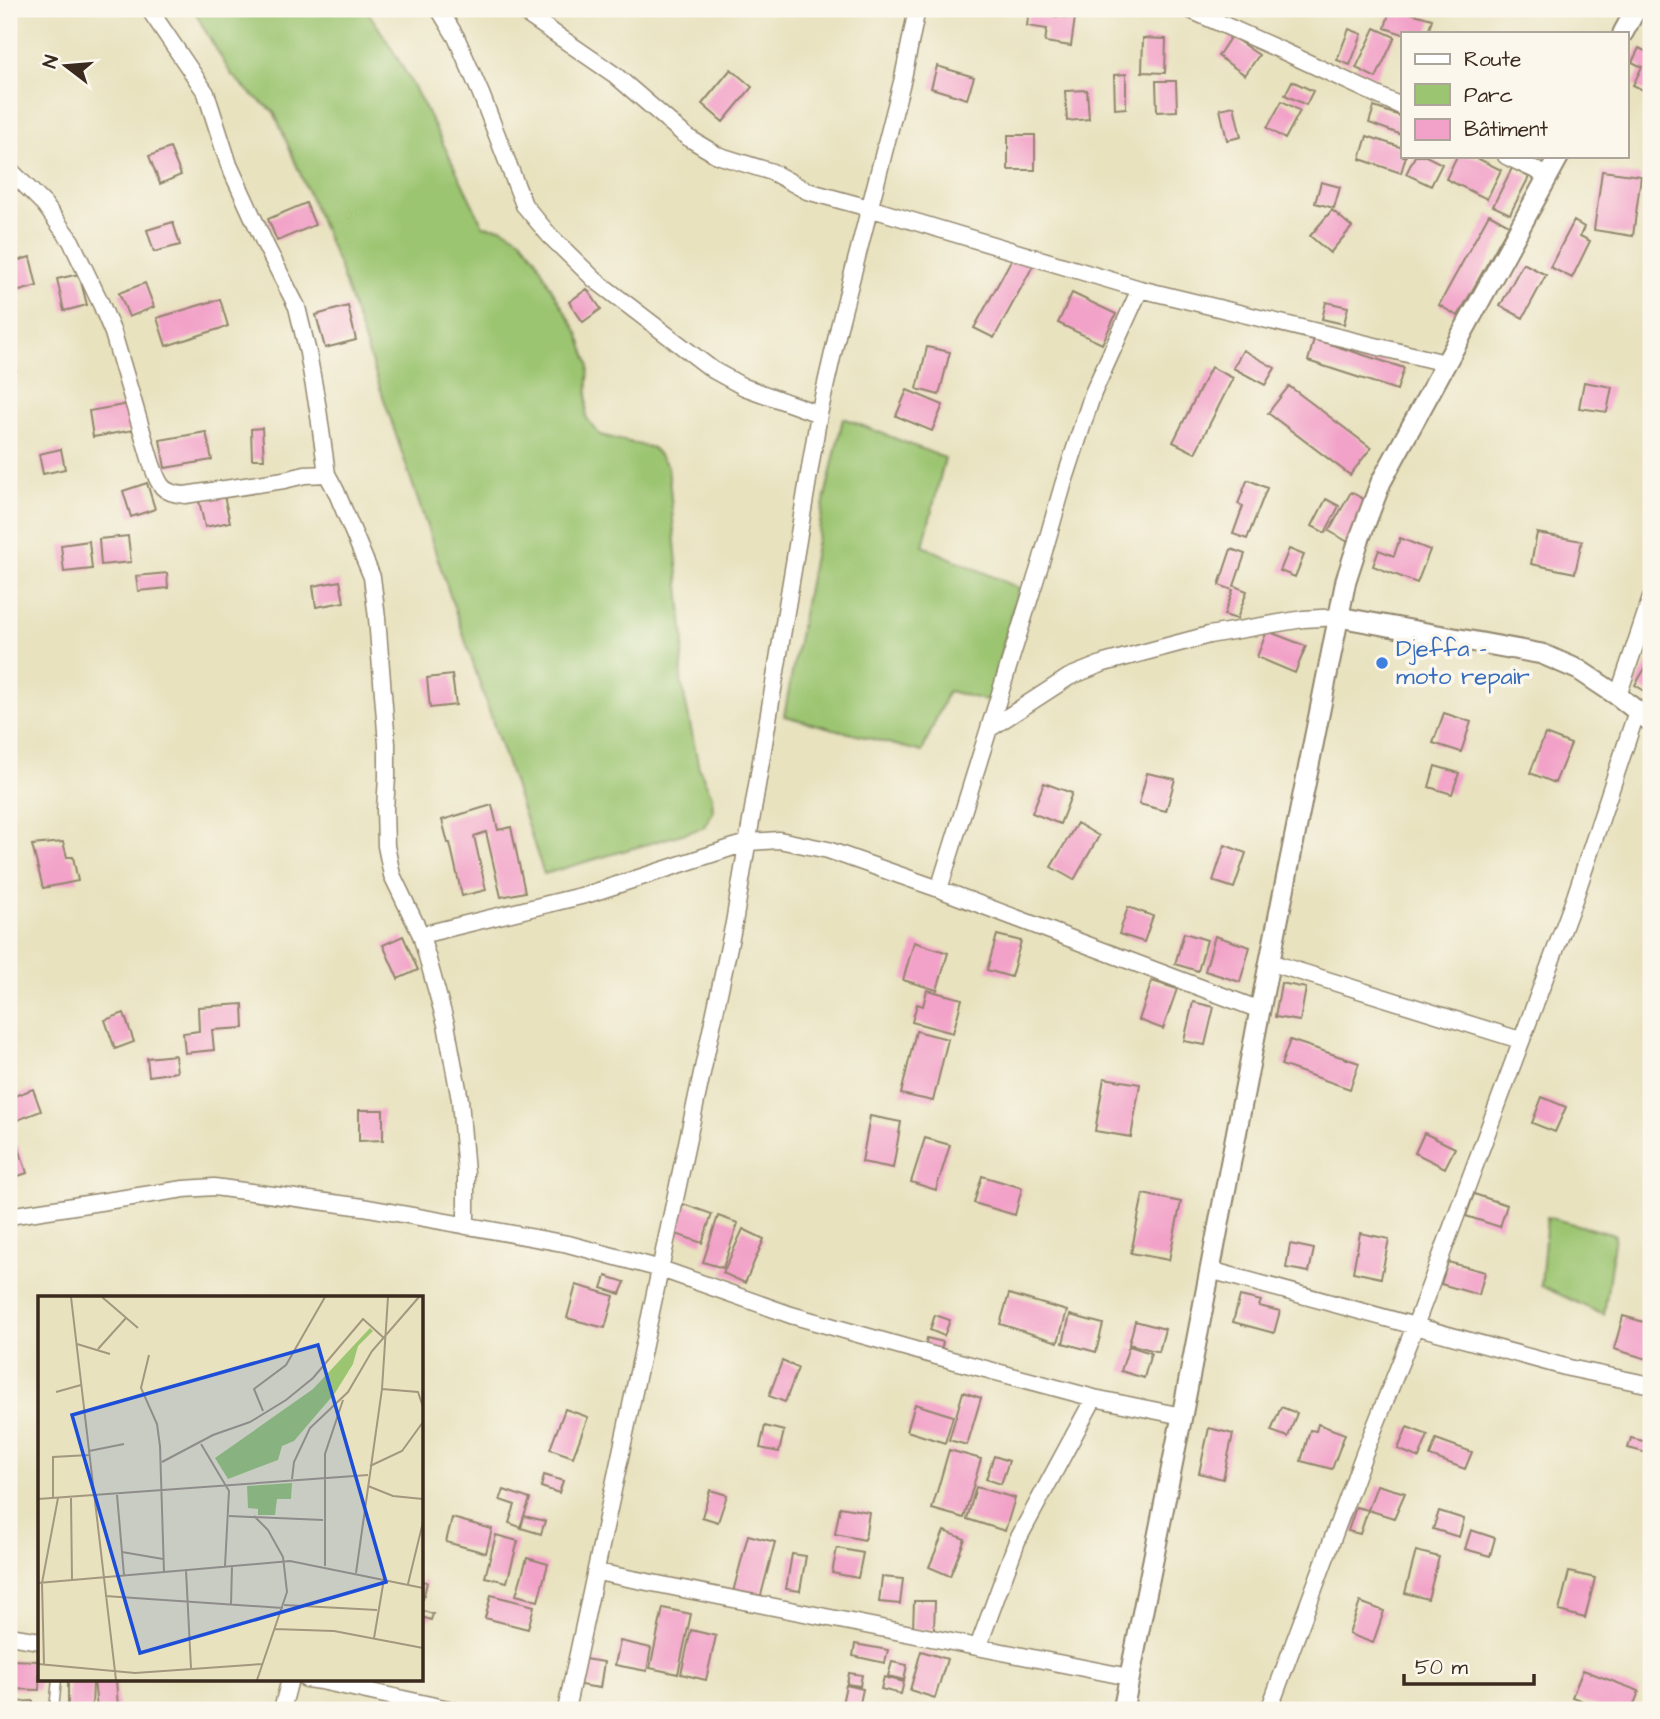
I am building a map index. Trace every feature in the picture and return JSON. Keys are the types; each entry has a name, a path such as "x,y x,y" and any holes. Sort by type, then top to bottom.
{"street":[{"path":"149,9 206,93 229,165 297,307 318,408 327,474 372,577 387,744 384,809 386,846 392,875 421,935 446,1024 460,1100 466,1173 466,1226"},
{"path":"439,9 466,60 524,205 550,236 594,280 713,370 744,387 819,414"},
{"path":"519,9 615,75 687,137 717,155 772,173 807,191 1140,289 1445,363"},
{"path":"566,1710 734,923 819,414 903,78 917,9"},
{"path":"1188,9 1401,106"},
{"path":"1624,32 1636,9"},
{"path":"1510,158 1548,176"},
{"path":"1123,1710 1346,580 1381,481 1558,158"},
{"path":"9,169 44,204 71,241 113,333 150,463 164,490 185,495 305,475 327,474"},
{"path":"939,888 1093,393 1140,289"},
{"path":"1618,696 1651,598"},
{"path":"989,729 1069,677 1104,663 1209,635 1303,619 1339,617 1542,654 1579,670 1644,716 1269,1710"},
{"path":"421,935 589,894 749,842 779,840 828,850 939,888 1260,1010"},
{"path":"1269,962 1520,1040"},
{"path":"9,1216 184,1189 215,1187 363,1207 568,1244 660,1269 791,1315 929,1354 1094,1398 1182,1416"},
{"path":"1210,1270 1569,1368 1651,1385"},
{"path":"978,1647 1017,1541 1094,1398"},
{"path":"597,1572 1129,1677"},
{"path":"9,1636 38,1641"},
{"path":"282,1710 290,1680"},
{"path":"312,1680 453,1710"}],"lane":[{"path":"54,1710 57,1680"}],"green space":[{"path":"194,9 366,9 414,88 483,226 502,228 521,239 536,258 578,333 589,364 586,417 600,435 653,448 668,466 684,640 681,680 699,768 712,796 713,812 703,828 544,874 338,263 274,112 231,74"},
{"path":"843,418 945,458 923,546 1019,588 988,701 948,691 922,752 784,716 825,497"},
{"path":"1547,1217 1615,1235 1604,1315 1541,1286"}],"building":[{"path":"1029,9 1055,9 1054,16 1075,18 1071,46 1045,42 1047,29 1027,26"},
{"path":"1390,9 1432,19 1428,32 1401,33 1385,28"},
{"path":"1375,28 1395,37 1376,78 1356,68"},
{"path":"1349,29 1362,34 1350,65 1337,60"},
{"path":"1231,36 1259,55 1245,75 1218,56"},
{"path":"1143,38 1166,39 1165,73 1142,72"},
{"path":"1639,48 1651,54 1651,94 1633,85 1642,67 1632,62"},
{"path":"937,66 974,77 967,99 931,88"},
{"path":"731,69 752,87 723,122 702,104"},
{"path":"1126,74 1126,108 1115,109 1114,75"},
{"path":"1156,81 1176,81 1177,111 1157,112"},
{"path":"1292,81 1313,91 1306,105 1285,95"},
{"path":"1087,90 1089,119 1067,121 1065,91"},
{"path":"1282,101 1300,111 1285,139 1267,128"},
{"path":"1234,106 1241,137 1227,140 1220,109"},
{"path":"1374,107 1401,116 1401,135 1369,123"},
{"path":"1008,135 1035,135 1035,170 1008,170"},
{"path":"1367,136 1401,147 1401,158 1405,158 1401,173 1360,159"},
{"path":"170,148 181,175 160,184 149,156"},
{"path":"1414,158 1430,158 1442,164 1431,186 1406,174"},
{"path":"1456,158 1477,158 1501,170 1487,199 1446,179"},
{"path":"1512,168 1529,177 1510,214 1493,206"},
{"path":"1602,171 1641,176 1633,236 1594,230"},
{"path":"1321,182 1340,187 1334,208 1315,203"},
{"path":"306,203 315,225 277,241 268,219"},
{"path":"1332,210 1352,227 1330,253 1310,236"},
{"path":"1489,214 1509,225 1458,316 1439,305"},
{"path":"1574,221 1584,227 1580,236 1590,241 1572,278 1550,267"},
{"path":"173,222 180,245 154,252 147,230"},
{"path":"1014,255 1033,266 994,338 974,328"},
{"path":"30,257 37,286 16,292 9,263"},
{"path":"1523,263 1546,275 1523,318 1500,306"},
{"path":"79,274 87,305 64,311 57,279"},
{"path":"145,283 154,307 129,317 119,293"},
{"path":"587,289 601,309 583,322 569,302"},
{"path":"1072,293 1116,314 1102,344 1058,323"},
{"path":"220,299 228,326 166,346 157,318"},
{"path":"1326,302 1348,307 1344,324 1322,319"},
{"path":"348,306 356,340 325,348 316,315"},
{"path":"1314,339 1404,368 1397,390 1308,361"},
{"path":"927,347 950,352 939,395 917,389"},
{"path":"1243,350 1275,368 1265,385 1233,368"},
{"path":"9,352 16,371 9,373"},
{"path":"1211,367 1233,378 1195,453 1173,442"},
{"path":"1584,382 1612,387 1607,412 1579,408"},
{"path":"1289,386 1371,448 1350,475 1268,413"},
{"path":"907,390 943,405 932,431 896,416"},
{"path":"129,404 134,430 93,437 89,411"},
{"path":"262,428 264,459 252,459 251,429"},
{"path":"206,432 212,460 165,468 160,440"},
{"path":"61,449 65,469 43,474 39,454"},
{"path":"1249,480 1267,488 1247,539 1233,534 1243,506 1238,504"},
{"path":"147,483 155,509 131,517 123,491"},
{"path":"1351,492 1370,503 1348,542 1329,531"},
{"path":"224,496 230,522 205,527 199,501"},
{"path":"1326,499 1339,506 1325,533 1312,526"},
{"path":"1537,533 1582,541 1575,573 1531,564"},
{"path":"128,536 131,562 101,565 99,539"},
{"path":"1400,538 1430,550 1417,583 1373,566 1379,550 1394,556"},
{"path":"89,541 92,569 64,572 61,545"},
{"path":"1231,549 1245,554 1234,586 1247,591 1237,619 1224,615 1233,590 1219,585"},
{"path":"1289,549 1304,555 1295,577 1280,571"},
{"path":"167,573 168,588 138,591 136,576"},
{"path":"340,581 344,602 316,607 313,586"},
{"path":"1267,631 1306,646 1295,673 1257,657"},
{"path":"1649,662 1651,663 1651,695 1635,685"},
{"path":"452,675 456,705 430,708 427,678"},
{"path":"1444,713 1471,722 1461,752 1433,743"},
{"path":"1545,734 1571,744 1555,783 1530,773"},
{"path":"1435,766 1459,773 1452,794 1429,787"},
{"path":"1147,773 1175,779 1166,811 1139,804"},
{"path":"1044,783 1072,793 1060,824 1032,813"},
{"path":"492,805 498,830 511,827 525,892 501,897 486,832 474,836 486,890 462,896 442,820"},
{"path":"1077,823 1099,836 1074,880 1051,867"},
{"path":"63,842 67,857 73,857 78,881 43,888 32,845"},
{"path":"1225,845 1246,853 1234,888 1213,881"},
{"path":"1128,907 1153,916 1144,942 1119,934"},
{"path":"1184,933 1207,940 1198,971 1175,964"},
{"path":"997,935 1021,941 1011,977 987,970"},
{"path":"403,936 418,970 398,979 383,945"},
{"path":"1215,936 1250,947 1240,982 1205,971"},
{"path":"914,942 948,953 937,990 903,980"},
{"path":"1152,981 1177,989 1163,1029 1139,1020"},
{"path":"1281,983 1306,988 1300,1021 1275,1017"},
{"path":"927,990 962,999 953,1033 912,1022 917,1004 923,1006"},
{"path":"1193,1002 1214,1007 1205,1045 1184,1041"},
{"path":"243,1004 244,1028 212,1030 214,1050 185,1053 183,1033 199,1031 198,1007"},
{"path":"124,1013 134,1042 115,1049 105,1020"},
{"path":"916,1031 948,1039 933,1101 901,1094"},
{"path":"1290,1040 1359,1063 1350,1089 1281,1065"},
{"path":"175,1055 177,1072 149,1076 147,1058"},
{"path":"1104,1078 1140,1084 1131,1137 1095,1131"},
{"path":"33,1089 41,1111 15,1121 9,1098"},
{"path":"1542,1097 1566,1107 1555,1132 1532,1123"},
{"path":"359,1110 383,1110 383,1140 359,1141"},
{"path":"870,1116 901,1122 893,1168 862,1162"},
{"path":"1424,1133 1455,1148 1445,1168 1415,1153"},
{"path":"925,1138 950,1145 936,1190 911,1182"},
{"path":"18,1145 27,1173 9,1179 9,1148"},
{"path":"982,1176 1022,1188 1015,1215 974,1203"},
{"path":"1143,1194 1181,1202 1169,1260 1131,1253"},
{"path":"1474,1194 1507,1205 1500,1227 1466,1216"},
{"path":"683,1204 712,1214 702,1243 673,1233"},
{"path":"718,1216 738,1223 723,1268 703,1262"},
{"path":"743,1229 764,1239 745,1283 723,1273"},
{"path":"1360,1233 1389,1239 1381,1278 1353,1272"},
{"path":"1290,1244 1314,1249 1309,1272 1286,1268"},
{"path":"1448,1262 1485,1272 1479,1295 1441,1284"},
{"path":"606,1276 625,1282 620,1294 602,1288"},
{"path":"576,1285 614,1296 605,1328 567,1318"},
{"path":"1009,1294 1067,1311 1058,1342 1000,1324"},
{"path":"1240,1296 1261,1301 1259,1306 1280,1311 1274,1333 1233,1322"},
{"path":"935,1315 950,1320 944,1336 930,1330"},
{"path":"1070,1315 1103,1324 1096,1352 1063,1343"},
{"path":"1623,1316 1651,1324 1651,1343 1647,1359 1614,1349"},
{"path":"1135,1321 1165,1329 1159,1352 1129,1344"},
{"path":"927,1338 943,1342 940,1355 924,1350"},
{"path":"1129,1346 1151,1353 1144,1378 1121,1371"},
{"path":"782,1361 798,1368 785,1402 769,1396"},
{"path":"963,1392 981,1398 967,1445 949,1440"},
{"path":"915,1404 953,1416 945,1443 907,1431"},
{"path":"1281,1407 1297,1413 1288,1437 1271,1431"},
{"path":"565,1409 588,1417 573,1457 550,1449"},
{"path":"1318,1424 1345,1434 1332,1469 1301,1461 1310,1430 1316,1431"},
{"path":"765,1426 784,1431 779,1452 760,1448"},
{"path":"1407,1427 1428,1435 1419,1458 1398,1449"},
{"path":"1209,1428 1233,1434 1223,1479 1199,1473"},
{"path":"1631,1438 1651,1443 1651,1454 1628,1448"},
{"path":"1436,1439 1472,1452 1465,1469 1430,1456"},
{"path":"949,1450 981,1459 964,1518 932,1509"},
{"path":"994,1456 1009,1461 1001,1484 986,1479"},
{"path":"544,1475 563,1481 559,1493 541,1487"},
{"path":"1377,1485 1405,1493 1394,1518 1368,1510"},
{"path":"976,1487 1015,1498 1005,1531 967,1519"},
{"path":"504,1490 530,1499 520,1527 509,1523 515,1505 500,1500"},
{"path":"710,1490 727,1495 718,1522 702,1517"},
{"path":"840,1507 869,1512 865,1540 835,1534"},
{"path":"1356,1507 1368,1510 1360,1534 1348,1531"},
{"path":"1439,1511 1464,1519 1459,1537 1433,1529"},
{"path":"524,1516 545,1521 541,1534 521,1528"},
{"path":"452,1518 492,1529 486,1553 446,1542"},
{"path":"1471,1530 1495,1538 1490,1556 1465,1549"},
{"path":"944,1531 965,1539 950,1576 929,1567"},
{"path":"496,1535 518,1541 507,1582 485,1577"},
{"path":"748,1535 775,1542 760,1599 733,1592"},
{"path":"837,1548 863,1553 858,1578 832,1573"},
{"path":"1416,1551 1439,1557 1428,1599 1405,1593"},
{"path":"792,1554 806,1556 800,1591 786,1589"},
{"path":"527,1558 548,1564 538,1601 516,1595"},
{"path":"1569,1572 1595,1578 1585,1618 1559,1611"},
{"path":"882,1577 903,1579 900,1604 879,1602"},
{"path":"491,1595 534,1606 528,1629 485,1618"},
{"path":"914,1601 935,1601 934,1630 913,1629"},
{"path":"1360,1602 1384,1611 1373,1643 1349,1634"},
{"path":"663,1608 691,1614 678,1674 650,1668"},
{"path":"424,1611 433,1614 431,1620 424,1618"},
{"path":"691,1630 716,1636 706,1680 681,1674"},
{"path":"620,1641 651,1648 647,1671 615,1665"},
{"path":"855,1644 888,1650 885,1663 853,1656"},
{"path":"921,1651 947,1659 935,1698 910,1690"},
{"path":"584,1659 604,1662 600,1688 580,1685"},
{"path":"9,1660 38,1661 39,1690 9,1689"},
{"path":"892,1662 907,1665 904,1680 888,1676"},
{"path":"1583,1670 1639,1691 1632,1710 1606,1710 1572,1697"},
{"path":"849,1673 862,1675 860,1686 847,1684"},
{"path":"884,1677 904,1682 901,1694 881,1689"},
{"path":"68,1680 93,1680 92,1710 68,1710"},
{"path":"94,1680 116,1680 118,1708 97,1709"},
{"path":"846,1685 863,1689 859,1708 842,1704"},
{"path":"33,1701 33,1710 14,1710 14,1702"}],"place":[{"name":"Djeffa – moto repair","path":"1382,663"}]}
